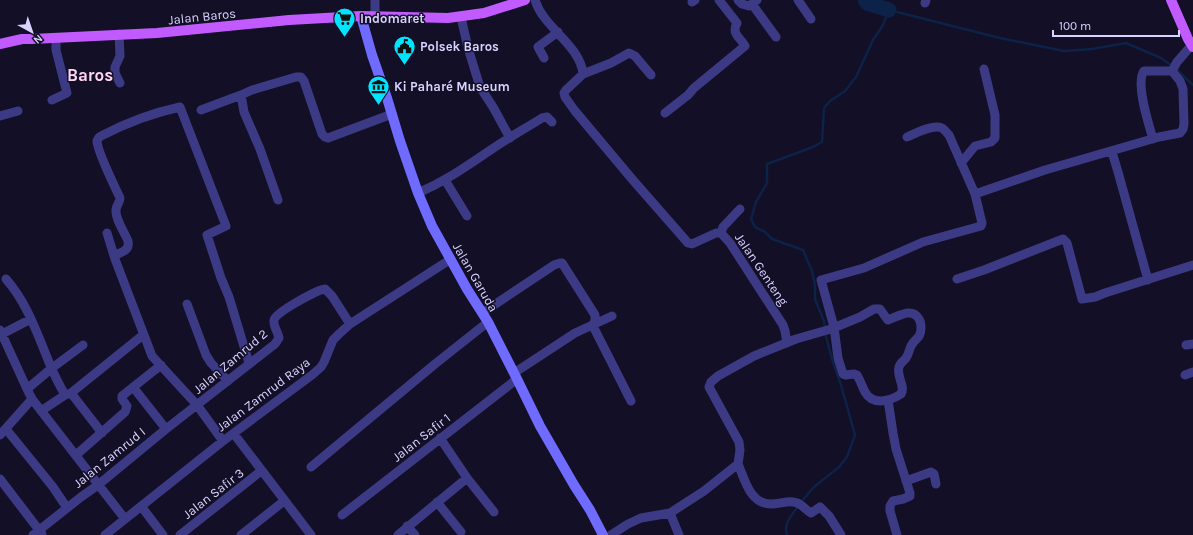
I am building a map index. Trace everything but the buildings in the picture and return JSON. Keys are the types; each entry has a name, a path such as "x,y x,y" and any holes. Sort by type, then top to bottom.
{"main road":[{"name":"Jalan Baros","path":"0,44 22,40 157,33 289,20 360,16 435,18 461,17 484,13 525,0"},
{"path":"1170,0 1192,46"}],"street":[{"path":"375,0 375,17"},
{"path":"535,0 544,18 558,32 578,58 583,69 583,74 611,63 629,53 635,56 651,75"},
{"path":"665,112 688,95 694,88 745,46 736,34 735,30 737,23 719,0"},
{"path":"738,0 745,6 749,6 754,2 776,37"},
{"path":"798,0 811,19"},
{"name":"Jalan Garuda","path":"360,16 418,193 432,226 488,322 540,426 590,510 603,535"},
{"path":"461,17 468,48 480,87 493,106 510,138"},
{"path":"544,58 538,47 539,45 558,32"},
{"path":"119,34 120,56 114,67 120,83"},
{"path":"52,100 67,93 56,50 56,38"},
{"path":"1153,139 1142,96 1141,76 1146,70 1174,68 1192,46"},
{"path":"975,194 1045,170 1153,139 1180,133 1184,127 1183,89 1174,68"},
{"path":"961,163 976,146 991,142 995,138 995,115 984,69"},
{"name":"Jalan Genteng","path":"583,74 566,90 564,94 575,112 688,243 692,244 716,233 720,233 730,242 783,325 787,343"},
{"path":"201,110 252,90 296,77 301,77 304,81 322,134 325,137 328,138 392,114"},
{"path":"241,95 244,112 263,157 278,200"},
{"path":"114,256 125,251 129,245 116,212 116,207 120,202 120,198 101,153 98,139 101,136 158,112 180,107 226,226 207,235 221,278 231,302 249,363"},
{"path":"0,116 18,111"},
{"path":"418,193 445,180 542,118 547,117 552,122"},
{"path":"841,535 829,516 819,507 812,514 803,506 794,502 770,504 757,500 750,492 738,464 740,450 739,442 710,390 710,384 718,376 754,356 787,343 828,329 860,317 877,308 881,310 888,320 907,313 912,313 921,322 921,332 918,339 911,345 907,356 899,368 898,373 903,389 902,393 899,396 888,400 878,401 872,399 866,394 857,375 854,374 844,376 828,329 821,280 864,268 923,242 981,226 982,223 975,194 949,135 942,128 936,127 907,137"},
{"path":"1112,152 1148,280"},
{"path":"445,180 467,216"},
{"path":"720,233 723,227 740,209"},
{"path":"107,233 114,256 152,356 197,405 223,441"},
{"path":"957,279 1063,239 1067,243 1082,299 1094,297 1193,266"},
{"name":"Jalan Zamrud Raya","path":"105,535 223,441 312,375 321,367 328,355 333,340 350,324 451,259"},
{"path":"482,313 554,265 560,263 562,264 595,315 593,326 631,401"},
{"path":"6,279 19,296 31,319 52,368 68,394 102,433"},
{"name":"Jalan Zamrud 2","path":"197,405 278,341 279,336 274,321 278,314 320,290 325,289 329,292 350,324"},
{"path":"187,304 206,355 211,363 228,381"},
{"name":"Jalan Safir 1","path":"342,516 516,376 575,334 612,316"},
{"path":"31,319 1,332 27,389 41,411 125,519"},
{"path":"311,468 429,369 488,322"},
{"path":"41,411 68,394 143,335"},
{"path":"27,389 83,345"},
{"path":"76,455 127,410 127,406 122,400 122,397 133,386 161,365"},
{"path":"133,386 166,429"},
{"path":"32,399 3,432 52,487 67,508"},
{"path":"888,400 893,433 910,496 893,501 890,506 897,535"},
{"name":"Jalan Zamrud I","path":"38,533 67,508 98,485 197,405"},
{"path":"234,434 311,535"},
{"path":"440,438 467,478 494,512"},
{"path":"611,535 641,518 670,513 704,491 738,464"},
{"name":"Jalan Safir 3","path":"180,535 261,471"},
{"path":"906,481 931,472 934,474 936,484"},
{"path":"398,535 436,502 467,478"},
{"path":"0,479 38,533"},
{"path":"241,535 284,501"},
{"path":"436,502 461,532"},
{"path":"141,506 163,535"},
{"path":"670,513 679,535"},
{"path":"407,526 415,535"}],"waterway":[{"path":"865,0 867,3 889,10"},
{"path":"825,328 824,321 815,299 815,285 812,271 803,250 772,239 765,232 755,227 751,219 756,202 767,183 767,164 813,147 822,142 824,108 830,101 845,91 856,77 873,40 883,25 889,10 1000,38 1064,51 1092,49 1126,43 1161,58 1172,66"},
{"path":"1176,69 1193,85"},
{"path":"801,502 814,487 839,467 847,457 855,435 825,333"},
{"path":"787,535 787,523 798,506"}],"place":[{"name":"Indomaret","path":"344,38"},
{"name":"Polsek Baros","path":"404,66"},
{"name":"Ki Paharé Museum","path":"379,106"}],"district":[{"name":"Baros","path":"90,75"}]}
